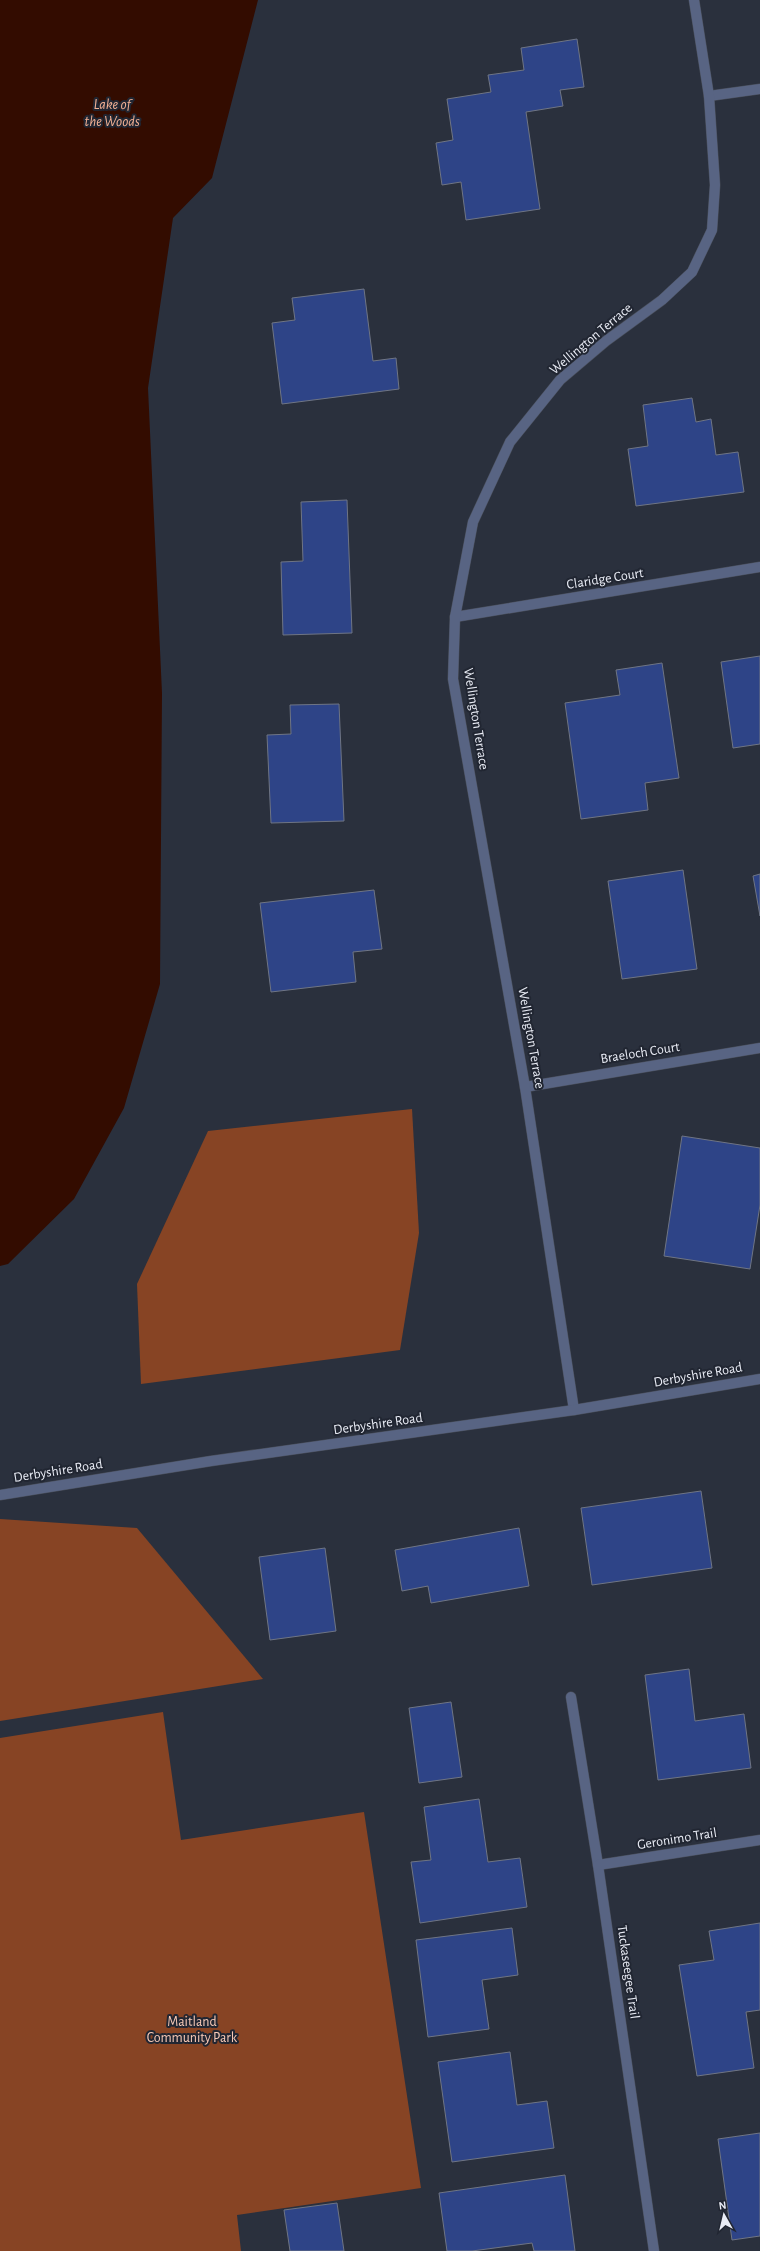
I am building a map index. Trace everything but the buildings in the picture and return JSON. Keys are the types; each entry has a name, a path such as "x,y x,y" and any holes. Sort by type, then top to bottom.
{"street":[{"name":"Wellington Terrace","path":"574,1410 525,1087 453,679 455,617 473,522 510,442 560,380 606,341 662,300 692,272 712,230 715,185 709,96 694,0"},
{"path":"709,96 760,90"},
{"name":"Claridge Court","path":"455,617 760,567"},
{"name":"Braeloch Court","path":"525,1087 760,1048"},
{"name":"Derbyshire Road","path":"0,1495 211,1462 574,1410 760,1379"},
{"name":"Tuckaseegee Trail","path":"570,1697 598,1864 654,2251"},
{"name":"Geronimo Trail","path":"598,1864 760,1840"}],"green space":[{"path":"412,1109 419,1233 400,1350 141,1384 137,1284 208,1131"},
{"path":"0,1519 137,1528 263,1679 0,1721"},
{"name":"Maitland Community Park","path":"163,1712 181,1840 364,1812 421,2188 237,2215 241,2251 0,2251 0,1738"}],"water":[{"name":"Lake of the Woods","path":"0,0 258,0 212,178 173,218 148,388 162,693 160,984 124,1108 74,1199 8,1264 0,1266"}]}
